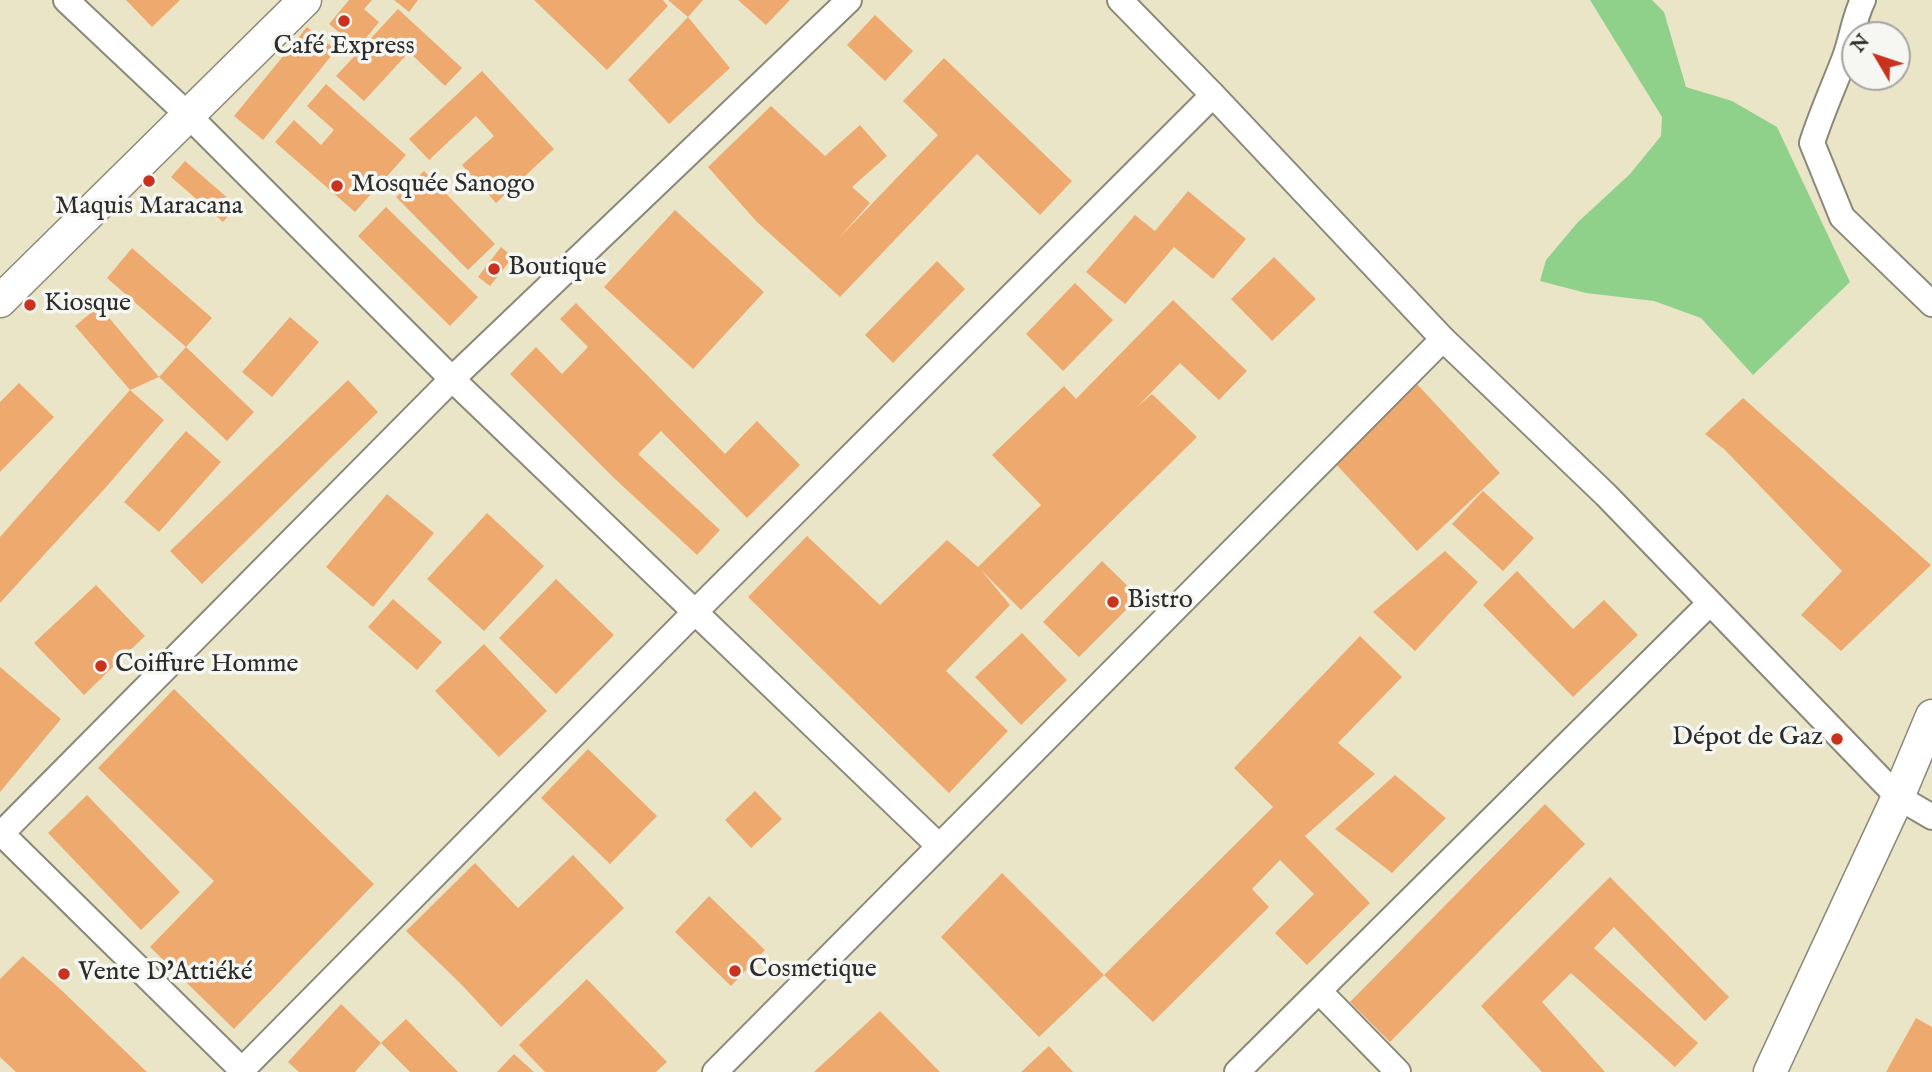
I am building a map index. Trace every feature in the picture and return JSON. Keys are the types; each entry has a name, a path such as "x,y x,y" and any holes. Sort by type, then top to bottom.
{"street":[{"path":"66,0 188,115 452,379 939,846"},
{"path":"0,301 305,0"},
{"path":"849,0 452,379 1,834 242,1071 695,612 1213,94"},
{"path":"1120,0 1213,94 1443,339 1606,495 1898,797 1932,817"},
{"path":"1863,0 1812,143 1842,216 1932,304"},
{"path":"715,1072 1443,339"},
{"path":"1237,1072 1710,603"},
{"path":"1770,1072 1898,797 1932,716"},
{"path":"1320,991 1398,1072"}],"green space":[{"path":"1590,0 1652,0 1664,12 1686,87 1732,101 1777,127 1850,282 1753,375 1701,318 1654,301 1586,293 1540,281 1546,260 1578,222 1630,174 1661,136 1662,117"}],"building":[{"path":"126,0 180,0 152,27"},
{"path":"349,0 372,0 364,9 379,22 358,48 329,24"},
{"path":"394,0 418,0 409,12"},
{"path":"534,0 663,0 668,6 607,70"},
{"path":"668,0 703,0 688,17"},
{"path":"738,0 790,0 766,25"},
{"path":"398,9 462,68 445,86 409,52 364,101 336,76"},
{"path":"875,15 913,51 885,81 847,45"},
{"path":"688,17 730,68 669,124 628,80"},
{"path":"307,27 336,50 263,140 234,116"},
{"path":"944,58 1072,181 1040,215 977,154 840,297 757,222 708,167 771,106 825,156 860,125 887,156 852,187 870,203 837,240 938,135 903,101"},
{"path":"482,71 554,149 496,203 462,165 494,136 476,116 429,160 409,139"},
{"path":"326,84 406,155 355,212 275,142 294,120 321,145 334,130 307,106"},
{"path":"185,161 237,206 223,222 171,177"},
{"path":"424,171 495,244 468,270 396,197"},
{"path":"1188,191 1246,239 1213,279 1174,247 1125,304 1086,272 1135,215 1155,231"},
{"path":"386,207 478,297 450,326 358,236"},
{"path":"675,210 764,292 693,369 604,287"},
{"path":"501,247 513,257 490,286 478,277"},
{"path":"132,248 212,318 186,347 107,278"},
{"path":"1274,257 1316,299 1272,341 1231,299"},
{"path":"937,261 965,289 893,363 865,335"},
{"path":"1075,283 1113,320 1063,371 1026,334"},
{"path":"1173,300 1247,371 1219,400 1180,363 1137,407 1152,394 1197,437 1021,610 981,570 1010,605 946,671 1008,731 949,793 748,597 807,536 880,605 947,540 978,567 1041,505 992,455 1064,386 1076,399"},
{"path":"576,303 725,454 757,421 800,465 747,518 661,431 638,454 720,530 697,555 614,478 510,374 536,347 562,374 588,347 560,319"},
{"path":"99,306 159,377 130,390 75,326"},
{"path":"290,317 319,342 272,397 242,372"},
{"path":"186,347 254,412 227,441 159,377"},
{"path":"348,380 378,412 202,584 170,551"},
{"path":"1415,382 1500,473 1417,551 1332,460"},
{"path":"19,383 54,417 0,472 0,402"},
{"path":"130,390 164,420 0,603 0,537"},
{"path":"1743,398 1931,565 1841,651 1801,615 1842,571 1725,450 1705,434"},
{"path":"186,431 221,462 159,532 124,502"},
{"path":"1483,491 1534,538 1503,571 1452,524"},
{"path":"387,494 434,533 373,607 326,567"},
{"path":"487,513 544,566 484,631 427,579"},
{"path":"1445,551 1478,582 1415,651 1373,612"},
{"path":"1102,561 1139,597 1079,657 1043,622"},
{"path":"1517,571 1573,629 1604,600 1638,635 1573,697 1483,605"},
{"path":"556,579 614,635 556,694 499,638"},
{"path":"96,585 145,636 84,695 34,643"},
{"path":"393,599 442,642 417,670 368,627"},
{"path":"1022,633 1067,680 1021,725 975,677"},
{"path":"1360,636 1402,677 1338,743 1375,774 1305,836 1370,903 1307,965 1275,933 1314,894 1280,860 1252,889 1269,907 1153,1022 1104,975 1273,807 1234,768"},
{"path":"484,644 547,711 499,757 435,691"},
{"path":"0,667 61,719 0,792"},
{"path":"174,689 374,884 234,1029 150,947 214,881 98,768"},
{"path":"588,749 657,816 610,864 541,798"},
{"path":"1395,775 1446,818 1392,873 1335,829"},
{"path":"755,791 782,819 751,848 725,820"},
{"path":"87,795 180,892 141,930 48,833"},
{"path":"1545,804 1585,844 1390,1042 1350,1002"},
{"path":"573,855 624,908 501,1027 406,931 475,863 518,908"},
{"path":"1002,873 1104,975 1039,1037 941,937"},
{"path":"1610,877 1729,997 1705,1021 1614,927 1594,948 1698,1043 1675,1067 1571,973 1542,1002 1605,1072 1542,1072 1481,1006"},
{"path":"709,896 765,950 731,986 675,932"},
{"path":"23,956 147,1072 16,1072 0,1057 0,979"},
{"path":"587,979 667,1062 656,1072 545,1072 519,1045"},
{"path":"341,1004 381,1043 355,1072 299,1072 288,1062"},
{"path":"880,1011 940,1072 814,1072"},
{"path":"1916,1018 1932,1027 1932,1072 1886,1072"},
{"path":"406,1019 458,1072 410,1072 381,1043"},
{"path":"1049,1046 1073,1072 1021,1072"},
{"path":"514,1054 534,1072 497,1072"}],"place":[{"name":"Café Express","path":"344,21"},
{"name":"Maquis Maracana","path":"149,181"},
{"name":"Mosquée Sanogo","path":"337,186"},
{"name":"Boutique","path":"494,269"},
{"name":"Kiosque","path":"30,305"},
{"name":"Bistro","path":"1113,602"},
{"name":"Coiffure Homme","path":"101,666"},
{"name":"Dépot de Gaz","path":"1837,739"},
{"name":"Cosmetique","path":"735,971"},
{"name":"Vente D'Attiéké","path":"64,974"}]}
